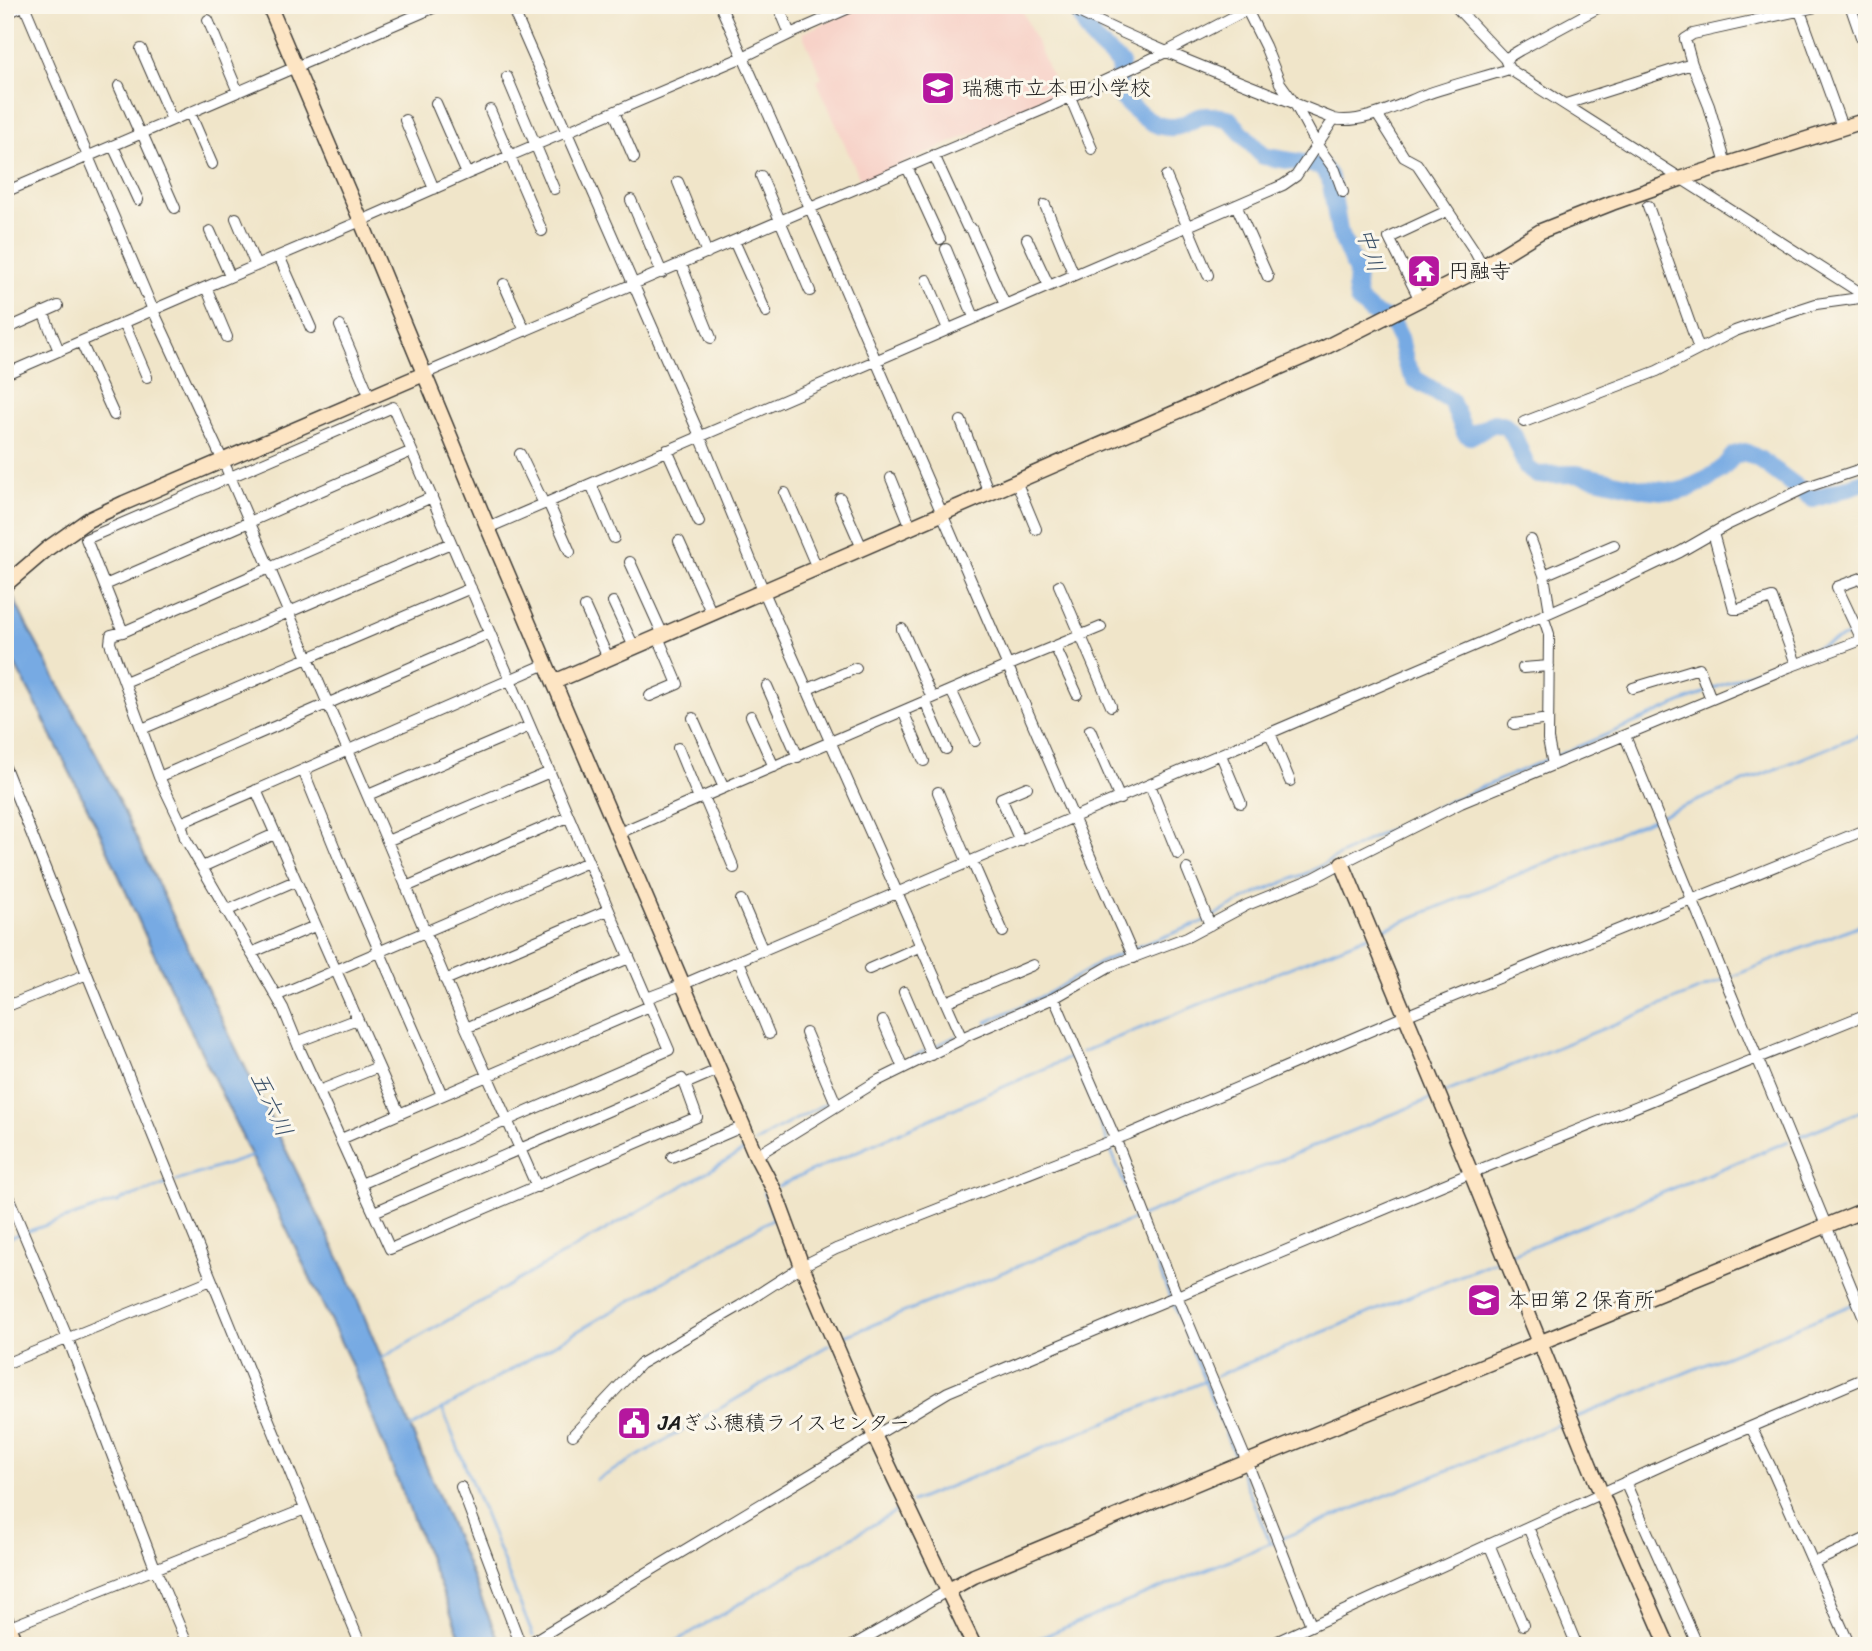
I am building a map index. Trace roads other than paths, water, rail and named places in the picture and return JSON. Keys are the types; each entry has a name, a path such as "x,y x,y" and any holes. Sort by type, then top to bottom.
{"street":[{"path":"5,13 25,5 153,310 250,522 466,1028 537,1187"},
{"path":"269,5 362,221 488,528 756,1156 774,1190 802,1266 876,1437 974,1646"},
{"path":"5,192 440,5"},
{"path":"511,5 700,436 806,690 962,1039"},
{"path":"720,5 1134,958"},
{"path":"778,5 790,34"},
{"path":"8,373 743,57 856,5"},
{"path":"1065,5 1166,52 1343,121 1377,114 1507,64 1520,50 1603,5"},
{"path":"1454,5 1507,64 1680,179 1867,297"},
{"path":"1726,164 1685,39 1693,34 1825,5"},
{"path":"1867,8 1850,5 1867,54"},
{"path":"5,585 47,549 88,520 1070,97 1251,8 1280,83 1335,170 1343,192"},
{"path":"1800,11 1842,127"},
{"path":"208,20 238,92"},
{"path":"141,49 172,120"},
{"path":"1566,104 1692,64"},
{"path":"507,77 554,189"},
{"path":"119,86 175,208"},
{"path":"1070,97 1092,149"},
{"path":"436,103 467,174"},
{"path":"490,110 542,231"},
{"path":"614,112 634,158"},
{"path":"190,113 212,164"},
{"path":"1377,114 1404,157 1417,164 1483,267"},
{"path":"488,528 1290,181 1334,119"},
{"path":"405,120 433,189"},
{"path":"554,682 1324,348 1483,267 1541,231 1680,179 1867,120"},
{"path":"113,146 138,200"},
{"path":"934,155 1005,304"},
{"path":"907,167 940,239"},
{"path":"761,176 810,290"},
{"path":"1166,176 1208,275"},
{"path":"678,182 707,253"},
{"path":"631,200 662,273"},
{"path":"1045,205 1074,275"},
{"path":"1236,205 1268,277"},
{"path":"1647,206 1699,349"},
{"path":"1420,300 1389,238 1447,211"},
{"path":"236,218 256,266"},
{"path":"210,231 230,276"},
{"path":"1027,239 1049,286"},
{"path":"734,241 765,312"},
{"path":"946,249 974,317"},
{"path":"279,256 311,328"},
{"path":"681,264 711,338"},
{"path":"927,280 948,329"},
{"path":"505,284 525,331"},
{"path":"205,287 227,337"},
{"path":"1524,422 1657,371 1735,331 1816,304 1867,297"},
{"path":"13,326 58,306"},
{"path":"44,313 60,351"},
{"path":"124,323 147,377"},
{"path":"340,326 370,397"},
{"path":"81,342 114,415"},
{"path":"123,632 86,539 393,407 669,1051 361,1184"},
{"path":"961,421 989,493"},
{"path":"667,450 699,522"},
{"path":"104,585 412,451"},
{"path":"520,454 570,552"},
{"path":"341,1139 488,1076 739,961 1547,614 1644,569 1807,487 1867,467"},
{"path":"891,478 911,527"},
{"path":"1016,481 1036,529"},
{"path":"591,484 614,538"},
{"path":"785,493 817,568"},
{"path":"374,1212 682,1079 697,1117 390,1249 276,996 185,838 181,823 159,777 110,643 111,635 432,498"},
{"path":"840,498 862,548"},
{"path":"1713,533 1734,609 1739,610 1772,598 1796,664"},
{"path":"1531,540 1544,575 1549,634 1548,739 1552,760"},
{"path":"679,541 712,614"},
{"path":"125,682 451,543"},
{"path":"1544,575 1614,545"},
{"path":"630,562 678,684 650,696"},
{"path":"756,1156 879,1080 966,1036 1054,998 1110,966 1187,937 1247,905 1314,878 1552,760 1625,736 1796,664 1865,639 1838,587 1867,576"},
{"path":"1059,585 1111,706"},
{"path":"142,729 471,588"},
{"path":"613,601 634,647"},
{"path":"585,607 608,658"},
{"path":"619,834 1101,627"},
{"path":"902,629 946,750"},
{"path":"159,777 490,633"},
{"path":"1055,646 1077,694"},
{"path":"181,823 546,664"},
{"path":"1523,668 1549,666"},
{"path":"806,690 856,668"},
{"path":"1633,688 1699,668 1711,699"},
{"path":"767,686 798,757"},
{"path":"951,690 975,741"},
{"path":"903,711 924,761"},
{"path":"751,716 774,767"},
{"path":"693,718 724,788"},
{"path":"1514,724 1548,719"},
{"path":"368,795 530,726"},
{"path":"1090,730 1120,799"},
{"path":"1270,733 1290,781"},
{"path":"1625,736 1867,1325"},
{"path":"678,748 734,868"},
{"path":"1221,755 1241,803"},
{"path":"5,767 361,1646"},
{"path":"303,770 442,1095"},
{"path":"387,841 550,772"},
{"path":"1150,785 1178,855"},
{"path":"1020,841 1001,798 1027,787"},
{"path":"256,790 399,1114"},
{"path":"938,792 1003,932"},
{"path":"406,887 568,817"},
{"path":"573,1435 640,1364 740,1306 802,1266 836,1249 1129,1134 1405,1016 1867,829"},
{"path":"202,867 275,834"},
{"path":"276,996 588,862"},
{"path":"1342,863 1601,1493 1668,1646"},
{"path":"1187,869 1210,925"},
{"path":"226,911 295,881"},
{"path":"741,900 763,951"},
{"path":"445,979 608,910"},
{"path":"251,953 316,926"},
{"path":"869,969 920,946"},
{"path":"466,1028 629,958"},
{"path":"739,961 769,1034"},
{"path":"946,1002 1033,965"},
{"path":"5,1007 87,974"},
{"path":"904,992 931,1055"},
{"path":"1054,998 1115,1138 1311,1625"},
{"path":"461,1486 523,1646 948,1392 1471,1173 1867,1014"},
{"path":"297,1042 357,1019"},
{"path":"883,1021 903,1068"},
{"path":"806,1033 837,1106"},
{"path":"318,1091 378,1067"},
{"path":"685,1084 720,1069"},
{"path":"671,1157 744,1126"},
{"path":"5,1189 68,1339 188,1646"},
{"path":"852,1646 974,1576 1867,1209"},
{"path":"5,1364 211,1280"},
{"path":"1266,1646 1625,1482 1867,1377"},
{"path":"1751,1427 1850,1646"},
{"path":"1625,1482 1698,1646"},
{"path":"16,1646 7,1625 305,1508"},
{"path":"1528,1527 1577,1646"},
{"path":"1813,1563 1867,1538"},
{"path":"1489,1544 1523,1625"}],"water":[{"path":"5,580 99,759 224,1024 345,1270 501,1646 464,1646 349,1359 146,937 101,835 5,646"}],"waterway":[{"name":"中川","path":"1078,5 1094,39 1121,64 1117,92 1149,121 1173,127 1202,116 1228,118 1263,156 1321,166 1330,178 1339,231 1357,272 1358,300 1373,313 1392,322 1400,338 1406,364 1415,379 1451,401 1465,433 1470,436 1494,423 1505,426 1513,434 1527,468 1537,475 1577,474 1645,489 1675,492 1687,489 1722,469 1734,455 1745,452 1759,459 1813,499 1867,481"},
{"path":"1796,655 1855,633"},
{"path":"1712,689 1790,657"},
{"path":"1554,757 1706,692"},
{"path":"1662,815 1867,732"},
{"path":"1134,948 1200,923 1450,801 1548,759"},
{"path":"1377,932 1656,818"},
{"path":"1444,1093 1867,922"},
{"path":"1082,1052 1368,936"},
{"path":"987,1022 1049,993 1105,960 1128,951"},
{"path":"934,1047 956,1036"},
{"path":"893,1068 924,1051"},
{"path":"778,1186 1076,1055"},
{"path":"1073,1056 1170,1297"},
{"path":"838,1097 872,1079"},
{"path":"838,1339 1435,1097"},
{"path":"755,1143 832,1100"},
{"path":"1795,1138 1867,1109"},
{"path":"1510,1255 1789,1141"},
{"path":"382,1358 747,1149"},
{"path":"176,1181 253,1156"},
{"path":"5,1239 170,1183"},
{"path":"408,1429 774,1218 764,1193 769,1190"},
{"path":"1216,1376 1501,1259"},
{"path":"1173,1303 1237,1462"},
{"path":"1577,1417 1856,1303"},
{"path":"597,1480 829,1345"},
{"path":"912,1502 1210,1379"},
{"path":"442,1408 533,1636"},
{"path":"1020,1646 1567,1421"},
{"path":"1241,1472 1270,1543"},
{"path":"668,1646 903,1507"}],"place":[{"name":"瑞穂市立本田小学校","path":"938,88"},
{"name":"円融寺","path":"1424,271"},
{"name":"本田第２保育所","path":"1484,1300"},
{"name":"JAぎふ穂積ライスセンター","path":"634,1423"}],"water label":[{"name":"五六川","path":"272,1104"}]}
